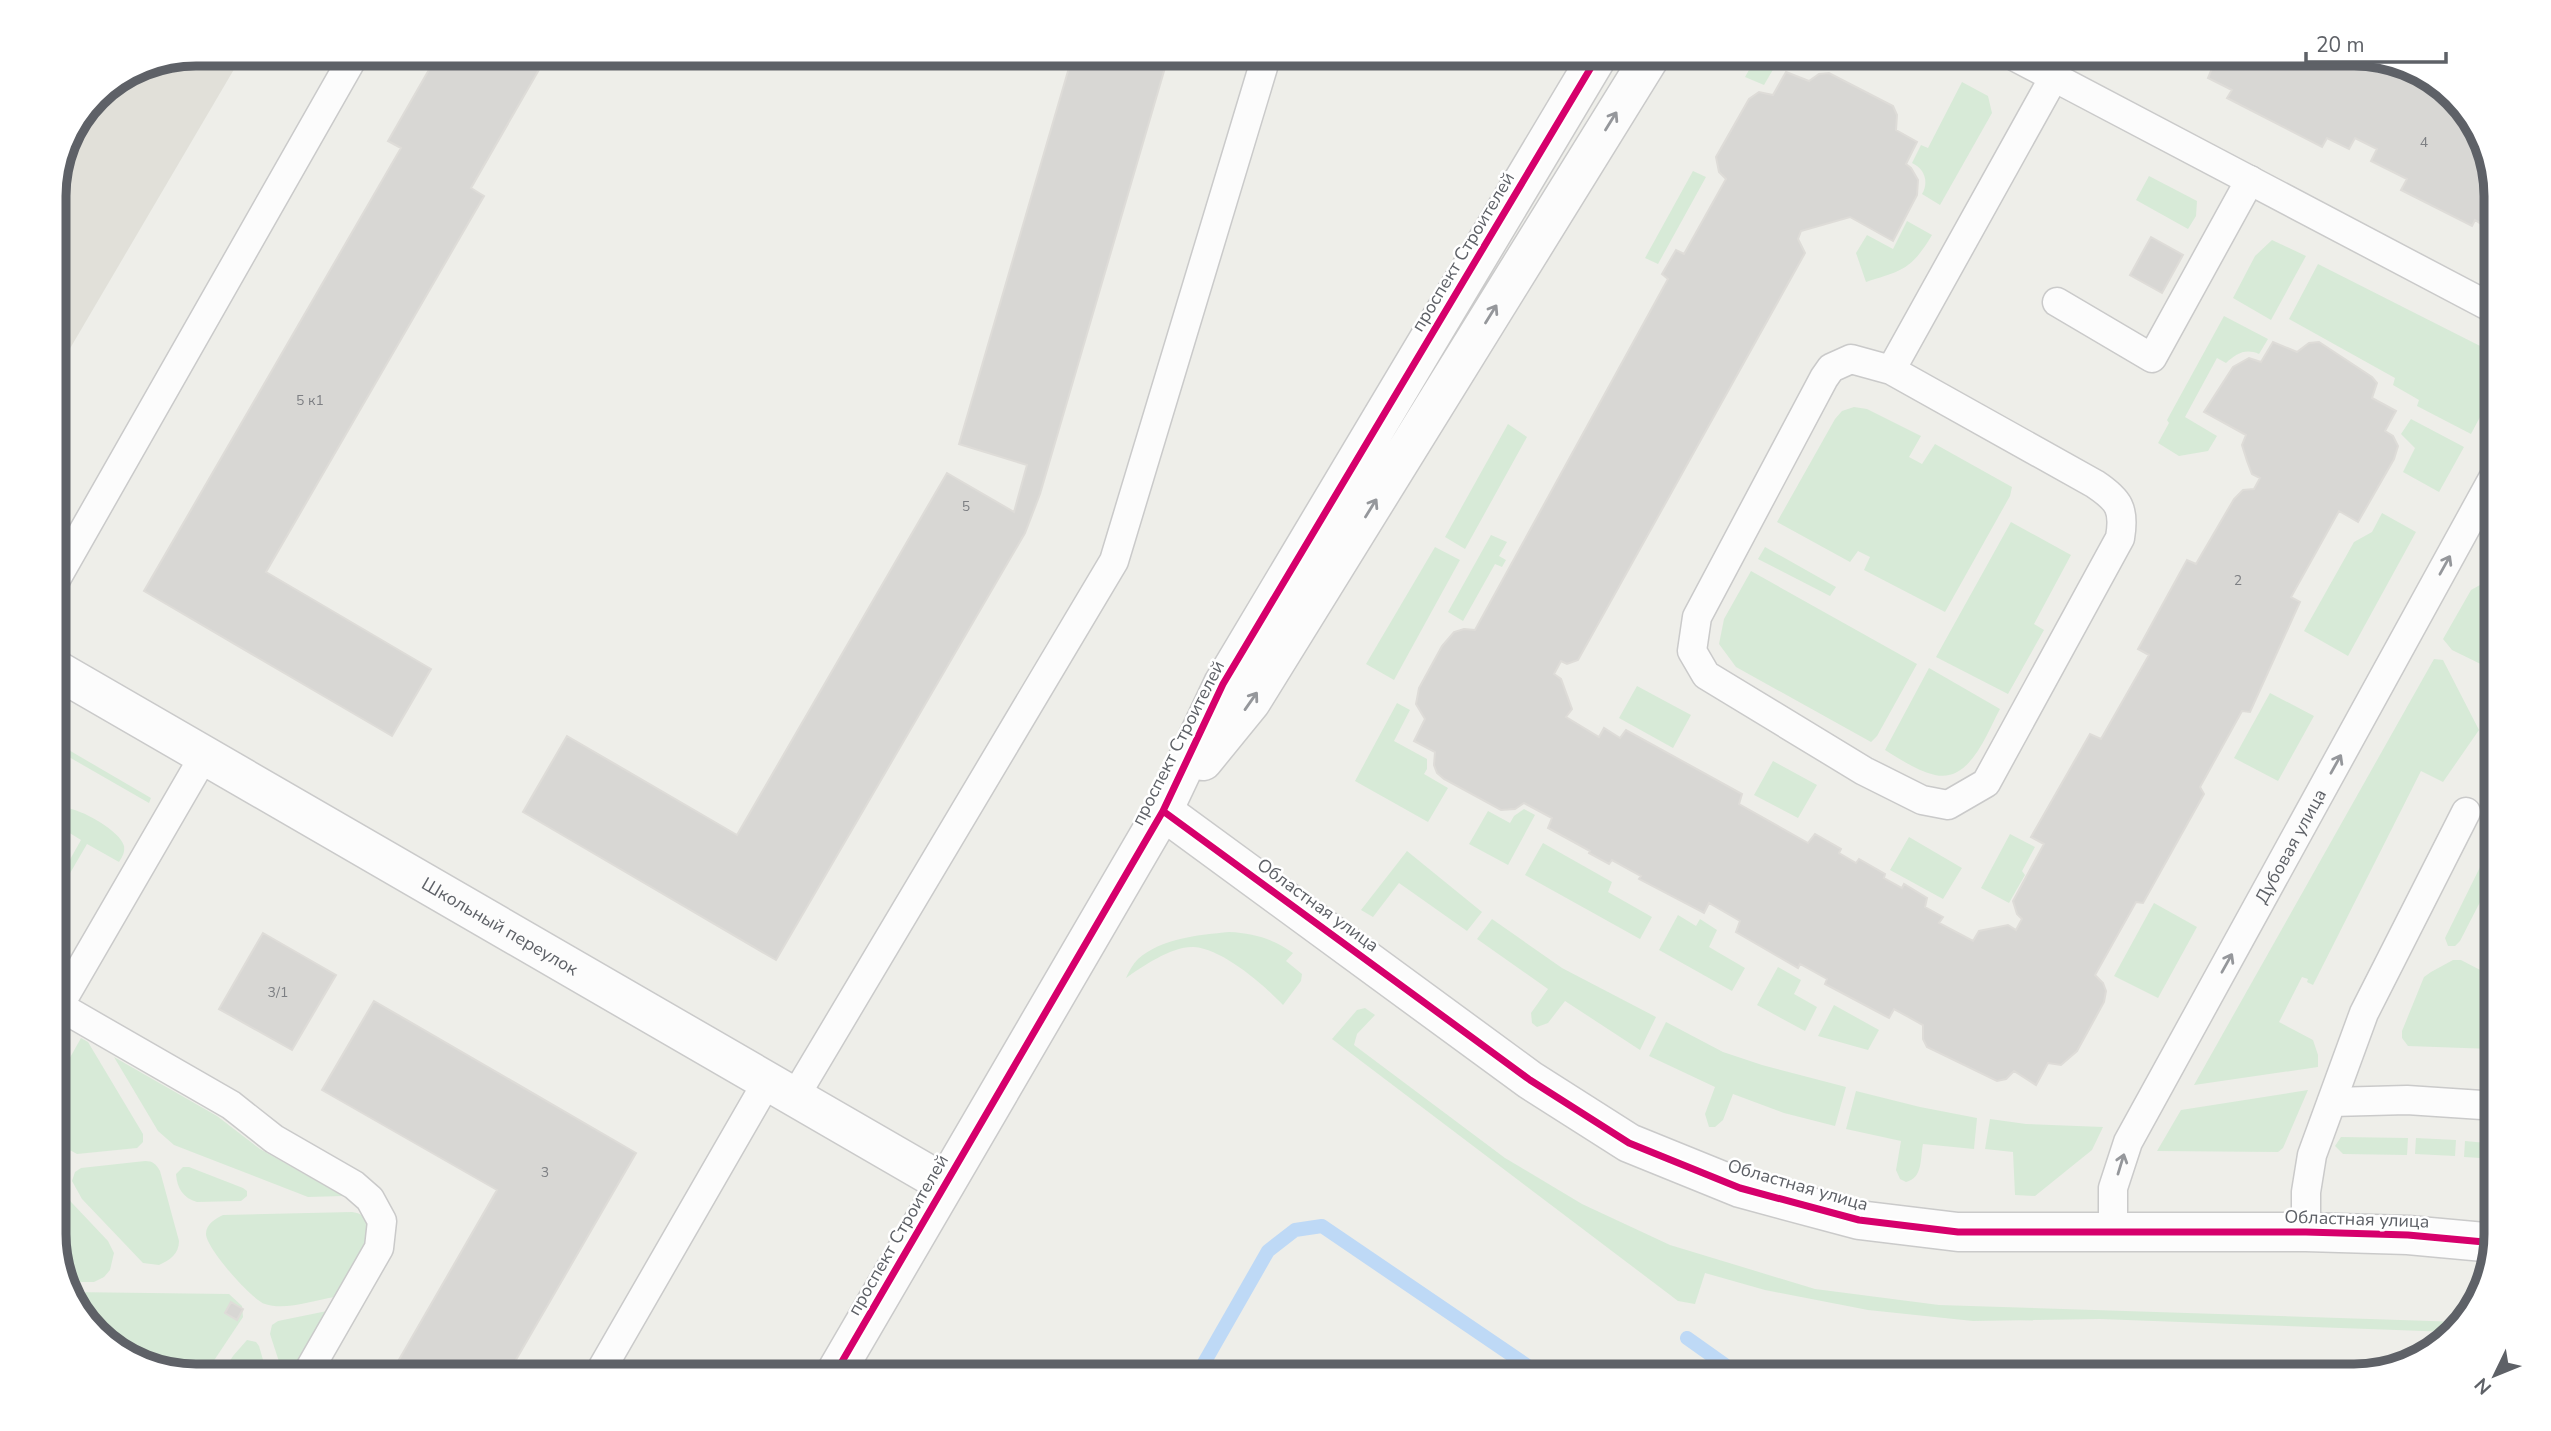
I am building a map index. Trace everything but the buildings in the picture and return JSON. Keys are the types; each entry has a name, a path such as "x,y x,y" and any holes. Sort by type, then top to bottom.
{"street":[{"name":"проспект Строителей","path":"841,1364 1163,811 1223,684 1591,66"},
{"name":"проспект Строителей","path":"1163,811 1251,702 1643,70"},
{"name":"Школьный переулок","path":"67,676 945,1184"},
{"name":"Областная улица","path":"1163,811 1530,1080 1629,1143 1740,1188 1859,1220 1958,1232 2306,1232 2408,1235 2484,1242"}],"lane":[{"path":"67,560 348,66"},
{"path":"605,1364 1114,561 1263,66"},
{"path":"2033,66 2484,303"},
{"path":"1891,370 2054,77"},
{"path":"2057,302 2152,358 2250,180"},
{"path":"1851,359 1891,370 2095,484 2114,497 2123,518 2120,538 1986,783 1948,805 1922,800 1864,771 1706,675 1692,651 1697,617 1831,368 1851,359"},
{"name":"Дубовая улица","path":"2113,1231 2113,1188 2128,1142 2484,495"},
{"path":"67,992 204,756"},
{"path":"2306,1232 2306,1192 2312,1155 2364,1013 2466,812"},
{"path":"67,1011 231,1105 274,1139 354,1185 370,1199 382,1221 379,1248 312,1364"},
{"path":"2332,1102 2407,1100 2484,1105"}],"shaded area":[{"path":"196,66 236,66 67,354 67,188 76,147 88,124 117,93 155,73"},
{"path":"2484,584 2484,647 2458,634"}],"green space":[{"path":"1751,66 1775,66 1764,85 1745,77"},
{"path":"1962,82 1988,96 1992,113 1940,205 1922,194 1924,176 1912,163 1921,145 1928,148"},
{"path":"1693,171 1706,177 1658,264 1645,258"},
{"path":"2149,176 2197,201 2196,216 2188,229 2136,200"},
{"path":"1907,221 1932,235 1925,247 1905,267 1866,282 1856,253 1867,235 1893,249"},
{"path":"2272,240 2306,256 2271,320 2233,298 2255,256"},
{"path":"2318,264 2484,348 2484,410 2471,434 2417,406 2419,400 2393,385 2395,378 2289,319"},
{"path":"2224,316 2268,339 2259,354 2241,353 2226,363 2217,358 2185,417 2217,436 2208,451 2179,456 2158,443 2169,423 2167,420"},
{"path":"1854,407 1867,409 1921,436 1909,457 1922,464 1935,444 2012,487 2010,496 1945,612 1864,570 1870,557 1858,551 1850,562 1777,522 1835,419 1842,411"},
{"path":"2411,419 2464,447 2439,492 2403,472 2415,448 2401,434"},
{"path":"1508,424 1527,437 1465,549 1445,537"},
{"path":"2382,513 2416,532 2348,656 2304,631 2354,542 2372,532"},
{"path":"2011,522 2071,555 2034,624 2044,630 2008,694 1936,657"},
{"path":"1491,535 1507,542 1499,556 1506,560 1502,567 1495,564 1463,621 1448,612"},
{"path":"1435,547 1460,560 1394,680 1366,664"},
{"path":"1765,547 1836,587 1830,596 1758,559"},
{"path":"1751,571 1917,664 1877,736 1871,742 1736,667 1719,644 1724,619"},
{"path":"2484,577 2484,609 2481,621 2484,628 2484,666 2452,650 2443,639 2471,590 2480,585"},
{"path":"2434,659 2443,660 2479,730 2443,782 2421,771 2313,985 2302,977 2279,1022 2313,1040 2318,1055 2318,1067 2194,1085"},
{"path":"1929,668 2000,709 1983,743 1968,764 1947,775 1922,771 1885,750"},
{"path":"1637,686 1691,715 1673,748 1619,718"},
{"path":"2270,693 2314,716 2278,781 2234,758"},
{"path":"1397,703 1410,710 1394,741 1427,759 1424,774 1448,788 1428,822 1355,781"},
{"path":"67,749 151,798 149,803 67,756"},
{"path":"1773,761 1817,785 1798,818 1754,795"},
{"path":"67,808 79,811 107,827 121,840 124,846 123,855 119,862 87,844 67,878 67,865 81,840 67,831"},
{"path":"1524,809 1535,815 1508,865 1469,844 1488,811 1510,823 1514,816"},
{"path":"2010,834 2035,847 2022,871 2025,875 2009,903 1981,888"},
{"path":"1909,837 1962,868 1943,899 1890,870"},
{"path":"1543,843 1612,882 1608,892 1652,917 1640,939 1525,875"},
{"path":"1407,851 1482,912 1467,931 1399,883 1373,917 1361,910"},
{"path":"2484,859 2484,894 2460,941 2455,946 2448,946 2445,938"},
{"path":"2154,903 2197,927 2158,998 2114,976"},
{"path":"1678,915 1696,926 1700,919 1717,930 1709,947 1745,968 1732,991 1659,950"},
{"path":"1492,919 1562,968 1656,1017 1640,1050 1565,1001 1548,1023 1537,1027 1532,1023 1531,1013 1548,989 1477,939"},
{"path":"1229,932 1263,938 1293,953 1286,961 1302,974 1301,981 1283,1005 1254,978 1230,961 1205,949 1194,947 1167,953 1126,978 1138,959 1158,946 1181,939"},
{"path":"2453,960 2461,960 2484,972 2484,1049 2408,1046 2402,1038 2402,1031 2424,977"},
{"path":"1778,967 1801,980 1794,994 1817,1007 1805,1031 1757,1005"},
{"path":"1834,1005 1879,1030 1868,1050 1818,1036"},
{"path":"1365,1008 1375,1015 1357,1034 1354,1045 1505,1158 1582,1204 1670,1245 1815,1289 1939,1305 2450,1322 2440,1332 2100,1319 1973,1321 1868,1310 1765,1290 1705,1273 1695,1304 1678,1301 1332,1039 1357,1010"},
{"path":"1666,1022 1723,1052 1846,1087 1835,1126 1784,1113 1733,1094 1723,1120 1715,1127 1709,1127 1705,1114 1715,1087 1649,1056"},
{"path":"81,1038 88,1042 143,1134 143,1142 137,1148 77,1154 68,1149 67,1063"},
{"path":"114,1057 217,1116 260,1149 343,1196 308,1197 174,1145 158,1131"},
{"path":"2308,1090 2283,1148 2278,1152 2157,1151 2181,1110"},
{"path":"1856,1091 1977,1118 1974,1149 1923,1144 1918,1172 1906,1182 1900,1179 1896,1170 1901,1141 1846,1129"},
{"path":"1990,1119 2026,1124 2103,1127 2092,1150 2035,1196 2015,1195 2013,1152 1985,1149"},
{"path":"2341,1137 2408,1138 2407,1155 2343,1154 2335,1146"},
{"path":"2416,1138 2456,1140 2455,1156 2415,1154"},
{"path":"2465,1141 2484,1143 2484,1158 2464,1157"},
{"path":"145,1161 154,1163 160,1171 179,1241 173,1256 159,1265 143,1263 82,1199 72,1181 75,1172 81,1168"},
{"path":"183,1167 243,1188 247,1191 247,1196 241,1201 192,1200 184,1195 178,1184 176,1174"},
{"path":"67,1198 108,1241 114,1253 110,1270 94,1282 76,1282 73,1276 67,1243"},
{"path":"352,1212 366,1220 370,1236 335,1297 290,1306 265,1304 250,1293 221,1261 206,1234 209,1225 223,1215"},
{"path":"80,1292 229,1294 242,1306 243,1317 212,1364 179,1363 147,1355 117,1338 93,1314"},
{"path":"327,1311 296,1364 280,1364 270,1334 272,1325 278,1321"},
{"path":"247,1340 256,1342 264,1364 228,1364"}],"waterway":[{"path":"1203,1364 1268,1251 1295,1230 1322,1226 1525,1364"},
{"path":"1687,1338 1724,1364"}],"cycle path":[{"path":"841,1364 1163,811 1223,684 1592,66"},
{"path":"1163,811 1530,1080 1629,1143 1740,1188 1859,1220 1958,1232 2306,1232 2408,1235 2484,1242"}]}
